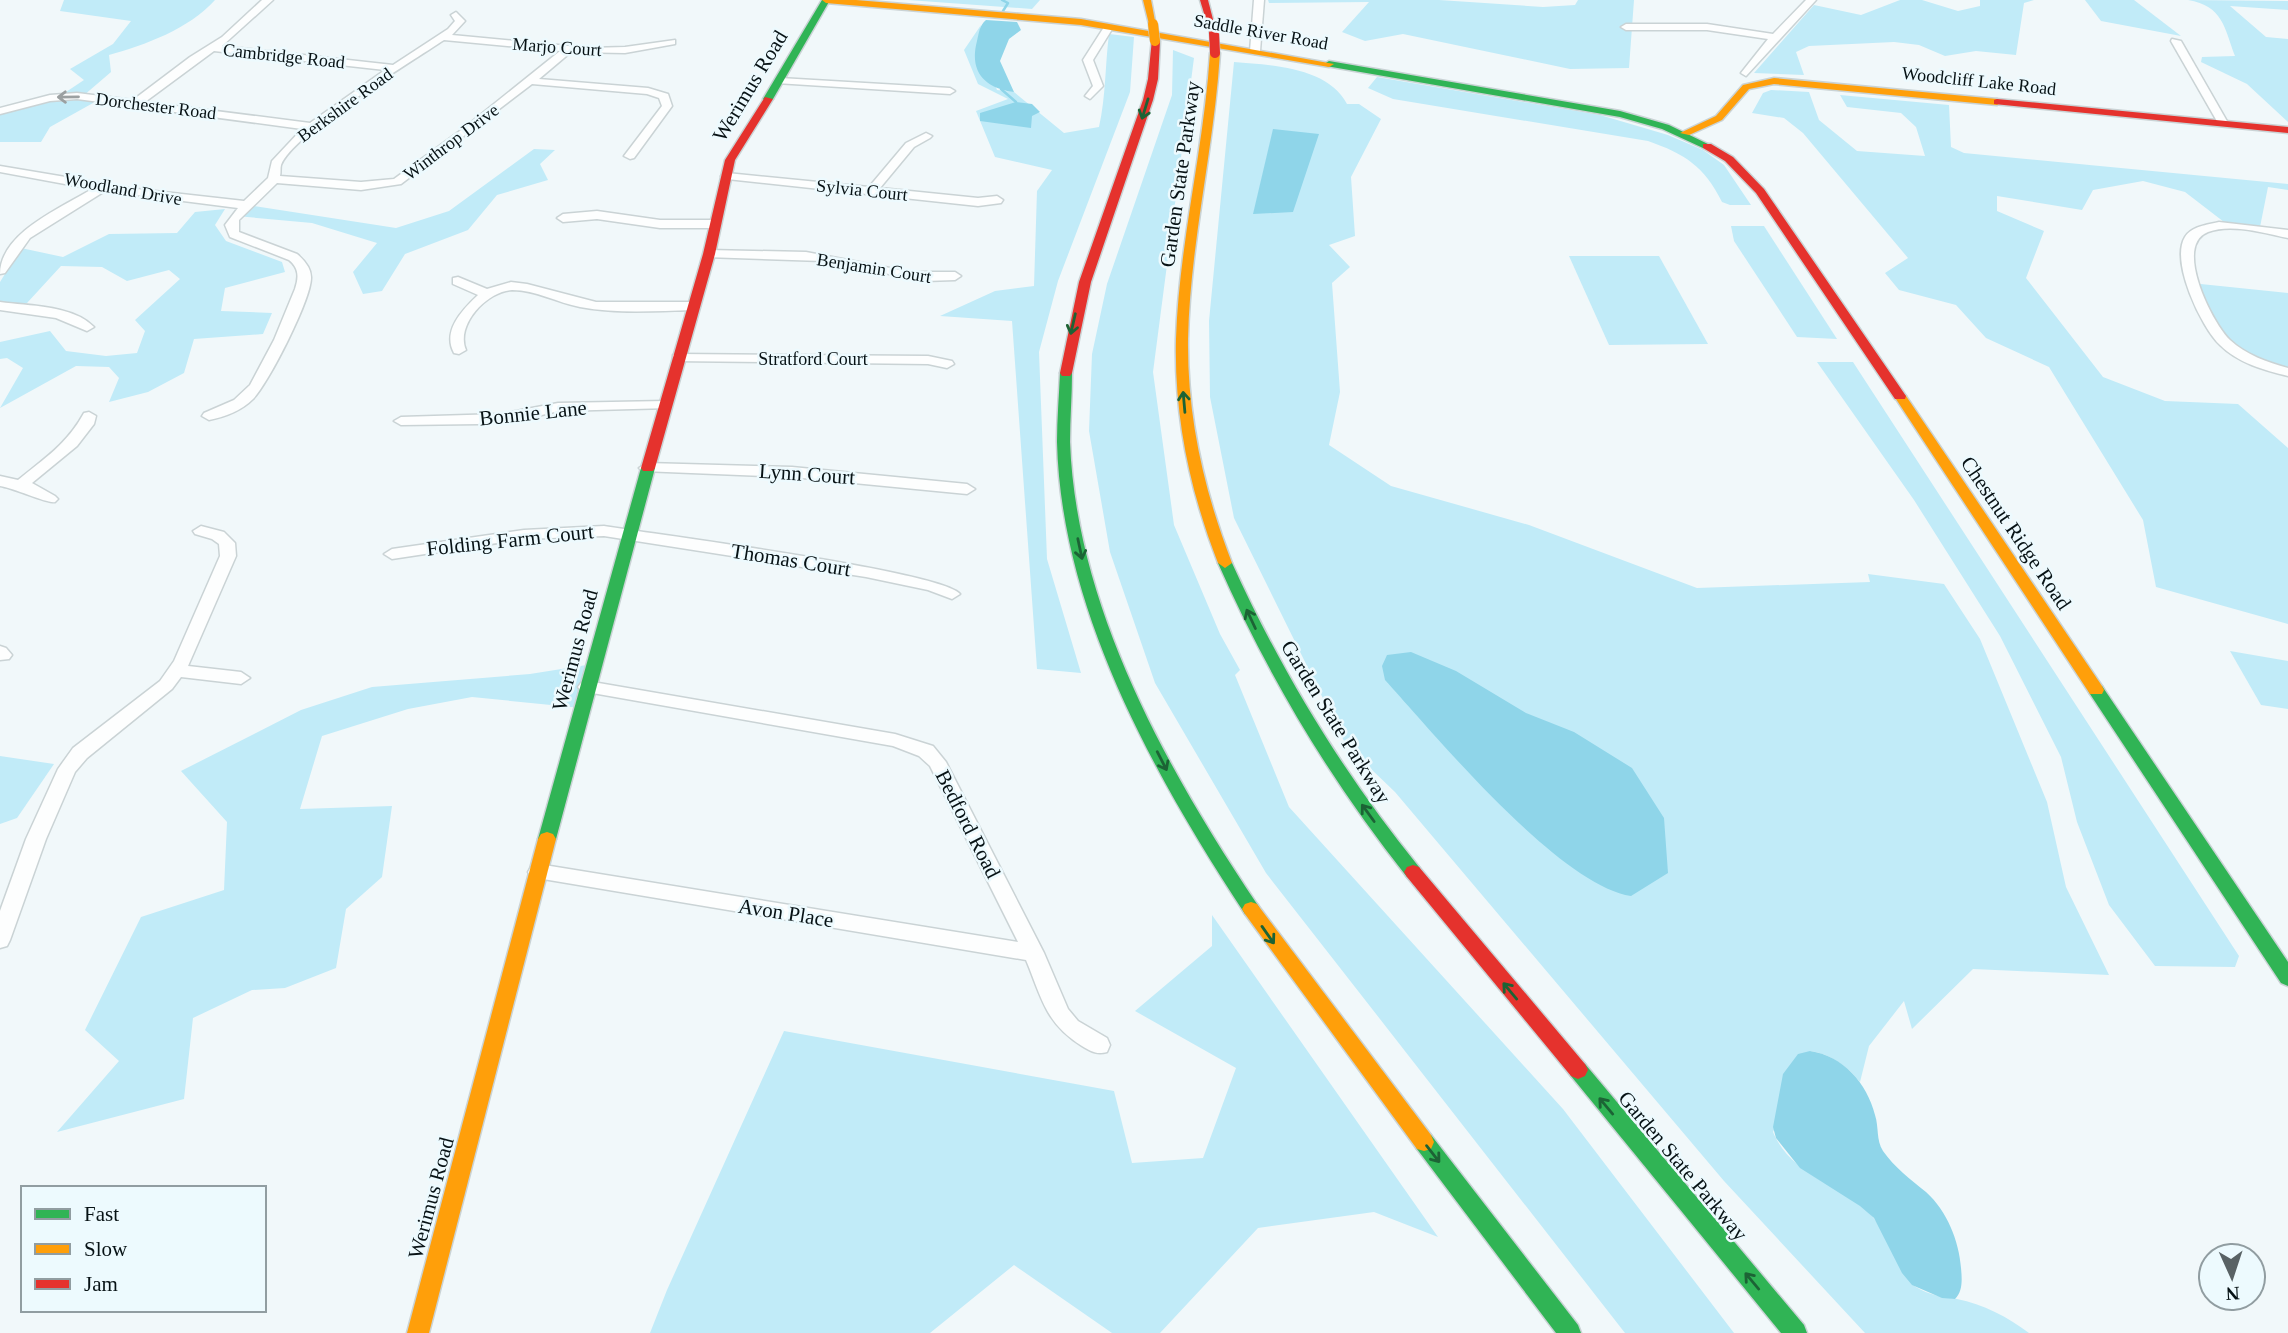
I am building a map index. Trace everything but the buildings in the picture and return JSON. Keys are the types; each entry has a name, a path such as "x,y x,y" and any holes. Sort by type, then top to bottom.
{"main road":[{"name":"Saddle River Road","path":"826,0 1109,26 1592,109 1647,121 1685,133"},
{"name":"Werimus Road","path":"418,1333 587,687 709,254 714,224 735,149 780,81 826,0"},
{"name":"Garden State Parkway","path":"1147,0 1155,41 1153,79 1148,100 1088,268 1070,340 1063,399 1063,436 1073,519 1083,563 1117,664 1170,777 1246,903 1347,1042 1570,1333"},
{"name":"Garden State Parkway","path":"1203,0 1214,33 1213,93 1187,280 1182,378 1185,413 1195,466 1215,537 1233,582 1283,684 1317,739 1401,858 1796,1333"},
{"name":"Woodcliff Lake Road","path":"1685,133 1719,118 1746,87 1774,81 2288,130"},
{"name":"Chestnut Ridge Road","path":"1685,133 1729,159 1760,191 2288,978"},
{"path":"1347,1042 1419,1162 1451,1205"}],"street":[{"path":"136,103 194,59 214,48 247,22 268,0"},
{"path":"1255,51 1259,0"},
{"path":"1746,73 1774,37 1811,0"},
{"name":"Berkshire Road","path":"209,416 224,411 246,397 259,383 304,277 300,263 293,257 234,234 231,225 233,219 274,179 276,163 283,154 348,99 458,26 459,18 456,15"},
{"path":"1090,96 1098,86 1088,60 1109,26"},
{"path":"1626,27 1707,27 1774,37"},
{"name":"Marjo Court","path":"443,37 568,50 608,51 671,42"},
{"path":"2176,41 2222,123"},
{"name":"Cambridge Road","path":"214,48 396,68"},
{"name":"Winthrop Drive","path":"274,179 361,186 397,182 568,50"},
{"path":"529,81 648,92 664,96 668,102 667,106 630,156"},
{"path":"780,81 950,91"},
{"name":"Dorchester Road","path":"0,111 66,96 313,127"},
{"path":"872,191 910,145 926,136"},
{"name":"Woodland Drive","path":"0,169 192,200 247,205"},
{"name":"Sylvia Court","path":"727,176 978,202 997,200"},
{"path":"0,270 26,235 103,187"},
{"path":"563,218 597,215 660,224 714,224"},
{"path":"2288,234 2241,227 2206,228 2189,236 2186,254 2188,269 2223,342 2245,357 2288,372"},
{"name":"Benjamin Court","path":"709,254 836,259 912,276 955,276"},
{"path":"458,281 484,293"},
{"path":"460,350 455,335 476,300 484,293 513,287 526,287 592,306 693,306"},
{"path":"0,306 66,318 81,322 87,327"},
{"name":"Stratford Court","path":"678,358 928,360 947,364"},
{"name":"Bonnie Lane","path":"401,421 475,420 542,412 558,407 665,405"},
{"path":"21,485 81,434 89,422 89,415"},
{"name":"Lynn Court","path":"647,468 792,472 967,489"},
{"path":"0,481 42,492 50,499"},
{"path":"0,940 36,839 66,769 80,753 166,685 176,670 228,556 227,543 218,535 201,531"},
{"name":"Folding Farm Court","path":"392,554 450,544 578,531 628,534"},
{"name":"Thomas Court","path":"628,534 866,572 932,586 952,594"},
{"path":"176,670 241,678"},
{"name":"Bedford Road","path":"587,687 895,740 926,751 937,762 1034,953 1059,1014 1070,1027 1099,1045"},
{"name":"Avon Place","path":"538,872 1034,953"}],"shaded area":[{"path":"64,0 215,0 180,28 152,41 109,55 111,72 83,96 102,98 50,127 41,142 0,142 0,111 60,96 84,80 70,69 113,44 131,21 60,11"},
{"path":"908,0 1040,0 1032,9"},
{"path":"1268,0 1439,0 1543,7 1575,5 1578,0 1634,0 1629,68 1570,69 1403,34 1365,41 1342,32 1369,2 1269,3"},
{"path":"1900,0 1922,0 1958,11 1980,6 1980,0 2034,0 2024,3 2016,55 1976,51 1945,56 1919,45 1894,42 1809,46 1796,52 1804,75 1754,73 1814,5 1861,15"},
{"path":"2085,0 2134,0 2181,36 2101,21"},
{"path":"2188,0 2288,1 2288,10 2230,6 2266,37 2288,39 2288,122 2247,84 2201,62 2202,57 2235,56 2225,27 2215,13 2209,7"},
{"path":"986,20 1017,22 1021,30 1009,39 1000,61 1014,92 994,87 977,69 975,52 980,30"},
{"path":"981,25 978,39 997,90 1014,92 1064,133 1099,127 1109,34 1134,37 1130,92 1058,281 1039,352 1047,559 1081,673 1037,669 1012,321 940,316 995,291 1034,286 1037,191 1052,170 995,157 976,111 1008,99 978,84 964,50"},
{"path":"1173,50 1194,58 1153,372 1174,525 1220,634 1240,670 1235,675 1289,807 1563,1109 1734,1333 1625,1333 1266,873 1155,683 1110,552 1089,431 1092,354 1107,284 1172,95"},
{"path":"1234,62 1281,67 1313,75 1327,82 1347,104 1359,104 1381,119 1351,177 1355,236 1329,245 1350,267 1332,283 1340,392 1329,445 1391,486 1529,525 1697,588 1870,582 1868,574 1944,584 1980,639 2047,802 2066,887 2109,975 1973,969 1912,1029 1904,1001 1869,1046 1860,1082 1838,1062 1810,1051 1773,1132 1791,1159 1870,1214 1904,1273 1916,1287 1931,1294 1986,1308 2029,1333 1865,1333 1724,1181 1395,792 1346,745 1234,518 1210,397 1209,321"},
{"path":"1377,77 1600,115 1668,135 1703,150 1724,165 1751,205 1730,205 1722,202 1708,179 1692,163 1673,151 1648,141 1393,99 1368,88"},
{"path":"1771,90 1809,92 1819,120 1857,151 1925,156 1916,127 1901,113 1847,107 1840,95 1949,105 1951,147 1964,153 2288,184 2288,190 2268,187 2260,227 2224,222 2185,192 2143,181 2093,190 2082,210 1997,196 1997,211 2044,231 2026,278 2103,377 2165,401 2238,404 2288,448 2288,624 2156,587 2143,520 2049,367 1986,338 1956,305 1899,290 1885,273 1908,258 1803,133 1784,118 1752,113 1763,93"},
{"path":"1016,102 1032,104 1040,112 1032,116 1031,128 980,121 980,113"},
{"path":"1273,129 1319,134 1293,212 1253,214"},
{"path":"534,149 555,150 540,164 548,180 497,195 468,230 405,254 382,291 363,294 353,272 377,243 312,223 236,216 247,205 396,228 449,211"},
{"path":"225,209 215,225 226,241 282,262 285,272 225,288 221,311 272,313 263,334 194,339 184,373 148,392 109,402 119,378 109,367 76,366 0,408 23,368 7,358 0,359 0,342 50,331 66,351 106,356 137,353 145,331 135,320 180,279 169,270 127,281 102,267 61,266 27,303 0,303 0,282 21,248 63,257 109,234 177,233 195,212"},
{"path":"1731,226 1764,226 1837,339 1797,337 1734,241"},
{"path":"1569,256 1659,256 1708,344 1609,345"},
{"path":"2191,283 2288,293 2288,371 2230,350"},
{"path":"1817,362 1853,362 2239,956 2235,967 2155,966 2109,905 2077,822 2061,757 2000,636 1914,500"},
{"path":"2230,651 2288,661 2288,709 2261,705"},
{"path":"1411,652 1456,671 1526,713 1574,732 1632,768 1664,818 1668,873 1631,896 1602,886 1569,865 1535,838 1466,770 1385,680 1382,666 1387,655"},
{"path":"593,664 581,708 472,697 408,709 322,736 300,809 392,806 382,877 346,909 336,968 285,988 252,990 193,1018 184,1099 57,1132 119,1061 85,1030 141,917 224,890 227,822 181,771 301,710 372,687 530,674"},
{"path":"0,756 54,764 17,818 0,824"},
{"path":"1212,915 1438,1237 1374,1212 1258,1228 1160,1333 1112,1333 1014,1265 930,1333 650,1333 784,1031 1114,1091 1132,1163 1203,1158 1236,1068 1135,1011 1212,946"},
{"path":"1810,1051 1843,1065 1860,1082 1871,1103 1883,1151 1897,1168 1926,1192 1946,1217 1958,1247 1961,1268 1961,1289 1955,1299 1942,1298 1912,1285 1902,1273 1874,1218 1860,1206 1800,1168 1776,1138 1773,1127 1783,1074 1798,1054"}],"waterway":[{"path":"1002,0 1008,3 1003,11"},
{"path":"1001,89 1016,102 1016,108"}],"traffic: fast":[{"path":"768,99 826,0"},
{"path":"1329,64 1620,114 1687,135 1707,146"},
{"path":"1066,373 1064,443 1072,514 1088,585 1112,655 1142,723 1176,789 1251,909"},
{"path":"547,839 648,468"},
{"path":"1225,563 1263,645 1308,724 1358,800 1413,872"},
{"path":"2096,690 2288,978"},
{"path":"1578,1070 1796,1333"},
{"path":"1424,1142 1570,1333"}],"traffic: slow":[{"path":"826,0 1081,22 1329,64"},
{"path":"1147,0 1153,24"},
{"path":"1153,24 1155,41"},
{"path":"1215,53 1210,117 1187,275 1182,339 1185,405 1195,470 1203,502 1225,563"},
{"path":"1685,133 1719,118 1746,87 1774,81 1997,102"},
{"path":"1900,396 2096,690"},
{"path":"418,1333 547,839"},
{"path":"1251,909 1424,1142"}],"traffic: jam":[{"path":"1204,0 1214,33"},
{"path":"1214,33 1215,53"},
{"path":"1066,373 1085,282 1148,100 1153,79 1155,41"},
{"path":"648,468 709,254 730,160 768,99"},
{"path":"1997,102 2288,130"},
{"path":"1707,146 1729,159 1760,191 1900,396"},
{"path":"1413,872 1578,1070"}]}
